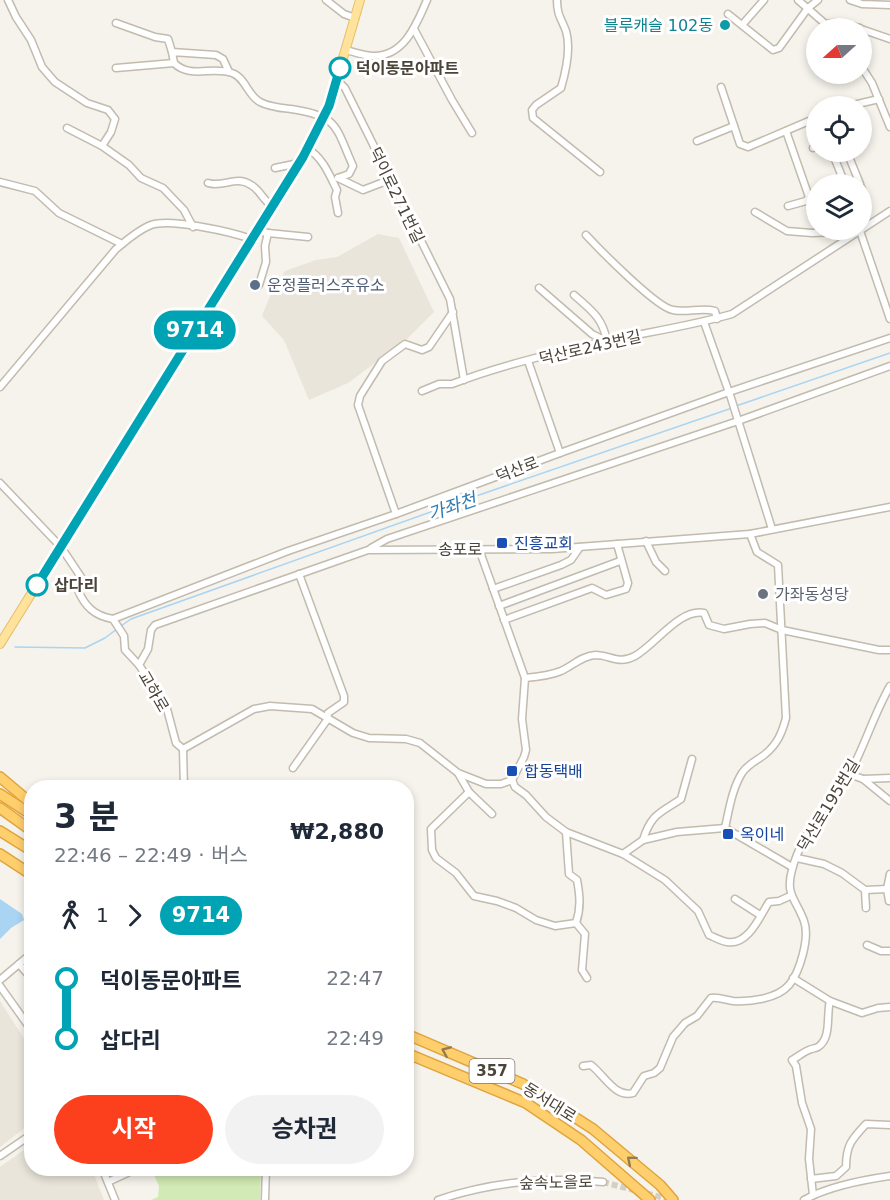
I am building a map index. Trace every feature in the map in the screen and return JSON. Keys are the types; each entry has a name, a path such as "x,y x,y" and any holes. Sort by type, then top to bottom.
{"highway":[{"path":"0,777 24,797"},
{"path":"0,794 24,810"},
{"path":"0,810 24,826"},
{"path":"0,830 24,846"},
{"path":"0,854 24,870"},
{"name":"동서대로","path":"414,1037 523,1084 593,1129 660,1185 673,1200"},
{"name":"동서대로","path":"414,1056 526,1103 569,1131 609,1162 650,1200"}],"main road":[{"path":"0,644 308,148 329,106 360,0"}],"street":[{"path":"8,0 31,40 42,67 55,82 87,103 108,110 115,119 111,132 102,146"},
{"path":"326,0 344,14 355,18"},
{"path":"345,50 373,56 396,50 414,29 427,0"},
{"path":"557,0 557,13 568,44 564,76 561,88 532,110 533,118 600,172"},
{"path":"742,25 764,0"},
{"path":"798,0 819,18"},
{"path":"728,14 773,50 779,48 808,8 818,0"},
{"path":"850,0 890,5"},
{"path":"116,23 155,37 168,39 174,63 180,69 234,73 259,102 273,107 324,116 333,123 353,166 349,174 335,179"},
{"path":"414,29 472,133"},
{"path":"872,33 890,39"},
{"path":"172,52 216,55 223,59 229,72"},
{"path":"116,68 174,63"},
{"name":"덕이로271번길","path":"337,80 345,88 450,299 464,380"},
{"path":"871,84 890,127"},
{"path":"721,87 740,144 748,147 806,122"},
{"path":"872,101 879,99"},
{"path":"696,141 734,126"},
{"path":"67,128 102,146 129,165 141,178 163,188 184,210 193,227"},
{"path":"786,131 809,196 806,201 788,206"},
{"path":"308,148 316,153 335,179 337,190 334,197 339,213"},
{"path":"851,162 856,174"},
{"path":"275,168 299,163"},
{"path":"335,179 363,190 389,180"},
{"path":"208,183 216,186 234,180 241,181 252,185 272,206"},
{"path":"0,182 35,191 59,213 122,244"},
{"name":"덕산로243번길","path":"872,223 890,211"},
{"path":"755,212 787,231 806,233"},
{"path":"0,387 122,244 135,234 152,225 174,223 232,232 251,239"},
{"path":"256,231 308,237"},
{"path":"259,285 266,262 265,246 268,233"},
{"path":"586,235 664,307 673,310 707,309 715,311 717,319"},
{"name":"덕산로243번길","path":"422,391 439,384 452,384 606,341 717,319 742,309 846,240"},
{"path":"863,240 890,319"},
{"path":"539,288 592,334 606,341"},
{"path":"574,295 598,316 606,341"},
{"path":"396,514 357,405 382,360 405,344 422,350 429,347 453,312"},
{"path":"704,322 730,395 772,529"},
{"name":"덕산로","path":"113,620 288,552 560,453 890,338"},
{"path":"528,361 560,453"},
{"name":"덕산로","path":"368,550 387,539 890,366"},
{"name":"교하로","path":"0,483 61,548 81,577 78,590 80,595 99,616 113,620 120,629 124,636 125,650 139,664 167,709 176,743 183,749 184,780"},
{"name":"송포로","path":"139,664 148,650 155,625 368,550 552,549 750,534 890,507"},
{"path":"725,828 735,789 742,773 776,743 782,733 786,718 778,565 757,552 750,534"},
{"path":"646,541 656,562 665,572"},
{"path":"504,620 592,588 606,595 626,589 628,583 617,544"},
{"path":"493,589 561,565 571,560 580,547"},
{"path":"183,749 254,709 270,706 312,709 353,733 369,738 406,739 420,742 458,773 486,784 501,784 512,780 526,750 522,720 525,678 479,549"},
{"path":"499,606 620,561"},
{"path":"292,768 327,718 328,713 332,708 344,702 344,696 298,574"},
{"path":"525,678 540,677 562,670 592,655 627,660 646,648 678,620 698,612 704,613 709,625 724,629 765,623 782,630 879,650 890,650"},
{"name":"덕산로195번길","path":"790,896 788,886 792,867 803,842 849,774 890,687"},
{"path":"643,840 648,824 681,799 692,759"},
{"path":"458,773 469,792 492,814"},
{"path":"849,774 863,779 890,801"},
{"path":"863,779 890,778"},
{"path":"512,780 515,787 526,795 546,817 566,832 623,854 665,880 698,911 709,935 727,942 738,941 749,933 769,902 790,896 807,931 803,953 788,987 756,1000 732,1001 718,997 711,998 697,1016 685,1023 673,1037 660,1068 644,1076 633,1093 627,1094 618,1090 591,1065 583,1066"},
{"path":"469,792 431,829 432,850 436,858 456,873 474,896 516,908 536,920 555,926 576,923"},
{"path":"623,854 643,840 677,832 725,828 792,867"},
{"path":"566,832 569,874 577,880 580,897 580,912 576,923"},
{"name":"덕산로195번길","path":"797,858 824,864 842,873 865,890"},
{"path":"889,901 887,889 890,874"},
{"path":"866,908 865,890 887,889"},
{"path":"735,899 760,915"},
{"path":"576,923 585,934 582,970 588,978"},
{"path":"867,945 881,951 890,951"},
{"path":"0,980 24,960"},
{"path":"19,964 24,970"},
{"path":"793,978 830,1001 862,1013 890,1007"},
{"path":"0,986 24,1019"},
{"path":"813,1195 809,1160 811,1129 792,1060 807,1050 818,1047 825,1039 826,1012 830,1001"},
{"path":"811,1179 836,1176 846,1167 846,1152 853,1138 867,1124 890,1125"},
{"path":"0,1156 24,1140"},
{"path":"105,1176 115,1200"},
{"path":"108,1182 120,1176"},
{"path":"265,1200 266,1176"},
{"path":"804,1200 813,1195 890,1176"},
{"name":"숲속노을로","path":"438,1200 474,1189 509,1183 549,1180 603,1182"}],"shaded area":[{"path":"378,234 399,238 434,312 407,339 348,383 309,400 284,340 262,316 272,291 285,271 316,260 337,257"},
{"path":"0,1001 24,1038 24,1128 0,1147"},
{"path":"24,1150 24,1176 95,1176 104,1200 0,1200 0,1167"}],"green space":[{"path":"154,1176 261,1176 260,1200 151,1200 158,1197 159,1186"}],"water":[{"path":"0,899 22,914 24,920 0,939"}],"waterway":[{"name":"가좌천","path":"736,406 890,353"},
{"name":"가좌천","path":"121,626 131,619 453,504 732,408"},
{"name":"가좌천","path":"15,647 85,648 117,629"}],"tunnel":[{"path":"603,1182 672,1200"}],"bus line":[{"name":"9714","path":"37,585 303,157 329,106 340,68"}],"place":[{"name":"블루캐슬 102동","path":"725,25"},
{"name":"덕이동문아파트","path":"340,68"},
{"name":"운정플러스주유소","path":"255,285"},
{"name":"진흥교회","path":"502,543"},
{"name":"삽다리","path":"37,585"},
{"name":"가좌동성당","path":"763,594"},
{"name":"합동택배","path":"512,771"},
{"name":"옥이네","path":"728,834"}]}
